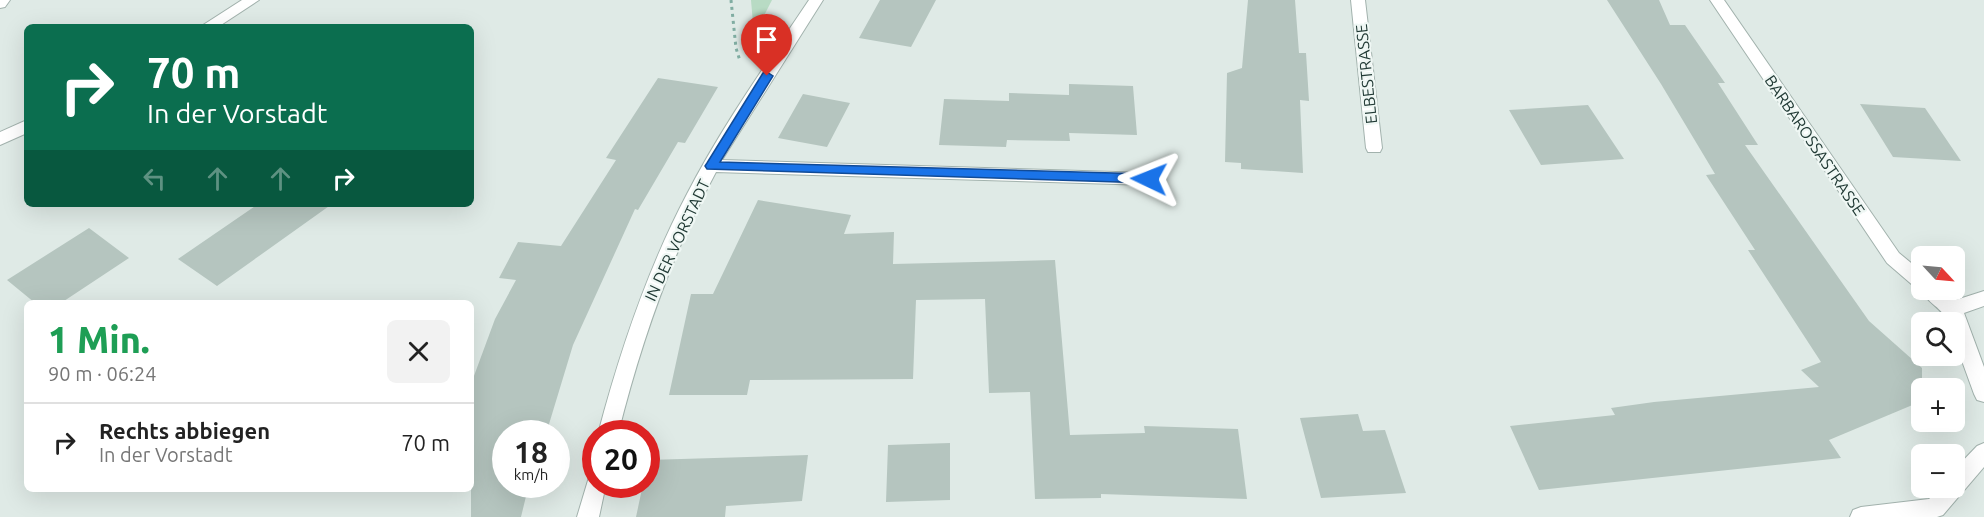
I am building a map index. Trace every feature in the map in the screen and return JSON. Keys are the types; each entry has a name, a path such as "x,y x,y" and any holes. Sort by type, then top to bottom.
{"street":[{"path":"212,24 252,0"},
{"name":"IN DER VORSTADT","path":"611,420 621,381 652,290 682,222 711,166 816,0"},
{"name":"ELBESTRASSE","path":"1358,0 1374,148"},
{"name":"BARBAROSSASTRASSE","path":"1717,0 1893,258 1911,273"},
{"path":"0,139 24,127"},
{"path":"711,166 1149,179"},
{"path":"1953,309 1984,298"},
{"path":"1942,300 1953,309 1984,394"},
{"path":"1965,474 1984,452"},
{"path":"588,517 593,498"},
{"path":"1861,517 1935,508 1944,498"}],"path":[{"path":"731,0 736,48 741,69 767,76"}],"green space":[{"path":"751,0 772,0 754,35"}],"building":[{"path":"880,0 936,0 911,47 859,38"},
{"path":"1248,0 1295,0 1299,53 1306,53 1309,101 1300,100 1303,173 1241,169 1241,163 1225,162 1227,73 1242,68"},
{"path":"1607,0 1659,0 1670,25 1685,25 1725,83 1718,83 1758,145 1745,145 1869,321 1911,358 1911,366 1922,368 1922,378 1911,378 1911,406 1829,440 1841,458 1539,490 1510,426 1615,415 1611,408 1654,402 1819,387 1801,370 1821,362 1748,250 1755,250 1706,175 1715,174"},
{"path":"658,78 718,87 685,143 678,142 638,210 635,209 573,345 550,420 492,420 492,498 526,498 521,517 471,517 471,492 474,492 474,376 495,319 516,280 499,278 518,242 561,246 616,160 606,158"},
{"path":"1069,84 1133,86 1137,135 1069,133 1070,141 1007,140 1006,147 939,145 944,99 1009,101 1009,93 1069,95"},
{"path":"803,94 850,103 827,147 778,138"},
{"path":"1860,104 1925,108 1961,161 1893,157"},
{"path":"1588,105 1624,159 1541,165 1509,110"},
{"path":"758,200 851,215 844,234 894,232 893,264 1055,260 1070,435 1145,433 1144,426 1238,429 1247,499 1101,494 1101,498 1035,499 1030,392 989,393 985,299 916,300 913,379 750,380 747,395 669,395 691,294 713,294"},
{"path":"254,207 328,207 217,286 178,259"},
{"path":"89,228 129,258 66,300 31,300 7,280"},
{"path":"1358,414 1363,431 1385,430 1406,493 1321,498 1300,418"},
{"path":"950,443 950,500 886,502 888,445"},
{"path":"808,455 802,501 726,506 725,517 636,517 640,498 660,498 660,460"}],"route":[{"path":"767,76 711,166 1149,179"}]}
